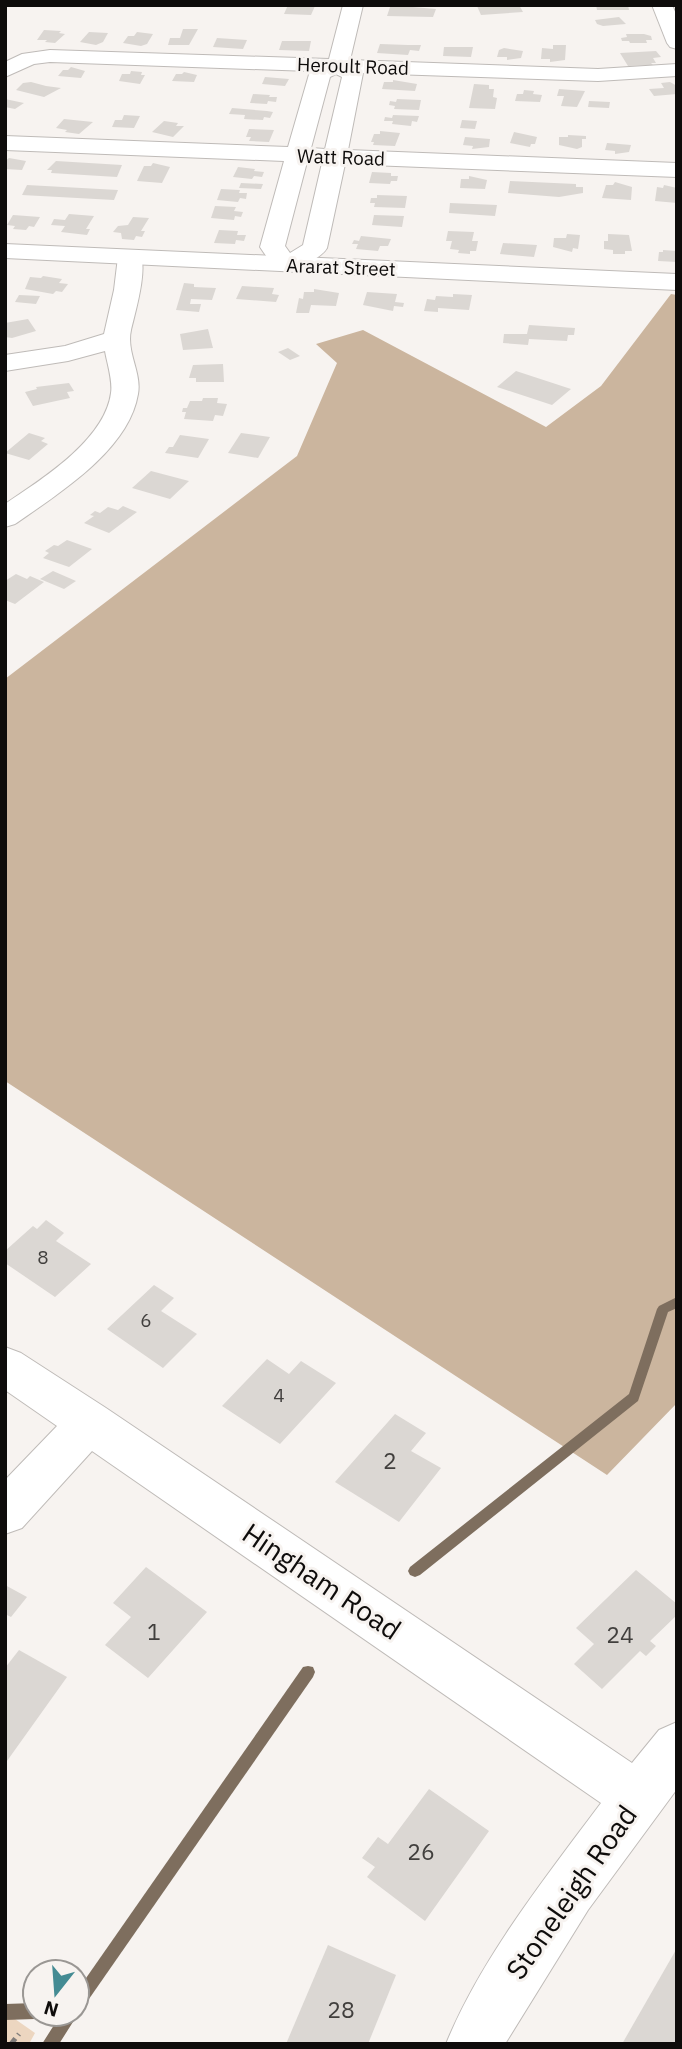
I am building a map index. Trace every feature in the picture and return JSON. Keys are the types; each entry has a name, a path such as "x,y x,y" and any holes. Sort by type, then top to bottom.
{"street":[{"path":"338,66 354,5"},
{"path":"662,5 677,43"},
{"name":"Heroult Road","path":"5,71 29,58 50,56 598,75 677,71"},
{"path":"338,66 353,75 337,157 314,248 288,265 272,247 320,73 338,66"},
{"name":"Watt Road","path":"5,143 677,170"},
{"name":"Ararat Street","path":"5,251 677,282"},
{"path":"5,518 62,478 93,451 113,422 125,393 116,339 127,290 130,257"},
{"path":"5,363 68,354 116,339"},
{"name":"Hingham Road","path":"5,1366 637,1797"},
{"path":"5,1513 90,1422"},
{"name":"Stoneleigh Road","path":"474,2044 502,1990 586,1865 677,1747"}],"path":[{"path":"11,2044 19,2034"}],"shaded area":[{"path":"671,294 677,295 677,1403 607,1475 5,1081 5,679 297,456 337,363 316,344 363,330 546,427 601,386"},
{"path":"5,2012 21,2023 21,2028 28,2028 35,2033 29,2044 5,2044"}],"building":[{"path":"288,5 315,6 311,15 284,14"},
{"path":"519,5 523,12 481,15 477,6"},
{"path":"596,5 628,5 629,10 597,10"},
{"path":"390,7 436,9 433,17 387,16"},
{"path":"619,17 626,24 603,26 595,20"},
{"path":"183,29 198,29 189,45 168,45 170,38 180,38"},
{"path":"44,30 61,31 59,33 65,34 55,43 37,40"},
{"path":"89,32 108,33 103,42 96,45 80,42"},
{"path":"137,32 153,34 147,44 141,46 123,43 128,36 134,36"},
{"path":"626,34 644,34 651,36 652,40 646,40 647,43 622,41 621,38 627,37"},
{"path":"217,38 247,40 243,49 213,47"},
{"path":"282,41 311,41 309,51 279,50"},
{"path":"380,44 421,45 419,51 410,50 408,55 377,53"},
{"path":"553,45 566,45 565,60 550,62 550,59 541,59 542,48 553,49"},
{"path":"444,47 473,47 471,57 443,56"},
{"path":"504,48 523,51 521,58 507,60 507,57 497,57 499,50"},
{"path":"656,51 661,57 653,58 656,63 651,63 653,65 628,66 620,53"},
{"path":"71,67 85,71 81,78 58,76 63,70"},
{"path":"131,71 145,75 140,84 119,81 122,74 130,74"},
{"path":"184,72 197,75 194,82 172,81 176,74"},
{"path":"265,77 289,79 285,86 262,84"},
{"path":"393,80 417,84 415,91 382,89 384,82"},
{"path":"670,82 677,86 677,94 654,96 649,89 664,88 661,83"},
{"path":"23,83 61,88 44,97 16,90"},
{"path":"474,84 489,85 489,89 494,89 493,97 497,98 495,109 469,108"},
{"path":"559,89 585,91 577,107 561,106 564,96 557,96"},
{"path":"524,90 542,95 540,102 515,101 517,94 523,94"},
{"path":"253,94 277,97 276,102 250,103"},
{"path":"5,99 24,103 15,109 5,107"},
{"path":"397,99 421,100 419,110 394,109 395,106 389,105 390,101 396,102"},
{"path":"589,101 610,102 609,108 588,107"},
{"path":"232,108 273,112 270,118 264,117 263,120 244,119 245,115 229,114"},
{"path":"124,115 140,116 134,128 112,127 115,120 122,120"},
{"path":"393,115 419,116 417,122 412,121 411,126 384,121 385,117 392,118"},
{"path":"64,119 93,122 79,134 56,128"},
{"path":"462,120 477,121 475,129 460,128"},
{"path":"164,121 184,126 173,137 152,132"},
{"path":"249,129 274,130 269,142 249,141 251,137 246,137"},
{"path":"380,131 400,133 395,146 373,145 374,142 371,142 374,134 380,134"},
{"path":"514,132 537,137 535,144 530,147 510,143"},
{"path":"586,136 586,139 582,139 582,147 577,149 559,145 559,137"},
{"path":"465,137 490,139 489,147 472,149 473,146 463,145"},
{"path":"607,143 631,145 629,152 615,154 615,151 605,150"},
{"path":"9,158 26,161 22,170 5,169 5,161"},
{"path":"56,161 122,165 117,177 51,173 52,170 47,170"},
{"path":"153,163 170,167 162,183 137,181 144,166 151,166"},
{"path":"238,167 264,172 262,177 254,176 252,179 233,177"},
{"path":"372,172 391,173 391,176 398,176 397,181 391,181 390,184 369,183"},
{"path":"469,176 487,180 485,189 460,188 461,179 469,179"},
{"path":"510,181 576,184 576,187 583,187 583,193 559,197 508,193"},
{"path":"615,182 632,187 631,200 602,198 606,185 613,185"},
{"path":"241,183 263,184 261,189 239,188"},
{"path":"27,185 118,190 114,200 22,195"},
{"path":"664,185 677,188 677,203 655,201 657,187 663,188"},
{"path":"221,189 240,190 239,193 247,193 246,199 240,198 238,202 217,200"},
{"path":"377,195 407,196 405,208 374,207 375,203 370,203 371,198 377,198"},
{"path":"450,203 497,205 495,216 449,213"},
{"path":"215,206 236,207 234,211 243,212 241,217 235,216 234,220 211,218"},
{"path":"69,214 94,216 86,229 90,229 87,235 61,232 65,226 51,225 54,219 65,220"},
{"path":"13,215 40,217 34,227 29,226 26,230 13,229 15,226 7,225"},
{"path":"374,215 404,216 402,227 372,225"},
{"path":"133,217 149,218 141,231 145,231 142,237 136,236 134,240 122,239 121,233 113,232 118,226 128,225"},
{"path":"219,230 238,231 237,235 246,235 244,241 236,240 235,244 214,243"},
{"path":"448,231 474,232 472,241 478,241 476,251 470,251 470,254 450,249 452,241 446,241"},
{"path":"567,234 580,235 578,249 573,248 572,252 553,247 554,238 566,238"},
{"path":"608,234 629,235 632,251 613,254 613,250 604,249"},
{"path":"361,236 391,239 388,246 380,246 378,251 356,249 358,244 352,244 354,240 359,241"},
{"path":"503,243 537,245 534,257 500,254"},
{"path":"677,251 677,262 658,261 659,252"},
{"path":"30,277 62,279 59,283 68,284 62,292 56,291 53,294 25,289"},
{"path":"184,283 194,284 194,287 216,288 212,300 191,299 190,304 201,304 199,312 176,310"},
{"path":"242,286 274,288 272,294 279,295 276,302 236,299"},
{"path":"314,289 339,293 336,306 311,305 309,313 296,313 299,298 303,299 304,292 314,292"},
{"path":"367,292 397,294 395,302 404,303 403,307 394,306 393,311 363,305"},
{"path":"453,294 472,295 469,310 438,308 438,312 424,311 427,299 435,300 436,296 453,297"},
{"path":"19,295 40,296 36,304 15,302"},
{"path":"28,319 36,331 12,338 5,337 5,323"},
{"path":"529,325 575,328 574,335 568,335 567,341 529,339 528,345 503,343 504,334 527,334"},
{"path":"208,329 213,348 183,350 180,334"},
{"path":"288,348 300,356 290,360 278,352"},
{"path":"223,364 224,382 196,382 196,378 189,378 193,365"},
{"path":"516,371 571,389 552,405 497,387"},
{"path":"69,383 74,391 67,392 70,398 33,406 25,392 37,389 36,387"},
{"path":"203,398 218,398 217,403 227,404 223,416 215,415 213,421 184,419 186,412 182,412 183,408 187,408 190,401 202,401"},
{"path":"29,433 45,438 41,441 48,444 29,460 5,453"},
{"path":"241,433 270,437 258,458 228,453"},
{"path":"180,435 209,439 198,458 165,453 169,447 173,447"},
{"path":"151,471 189,481 170,499 132,488"},
{"path":"123,506 137,512 109,533 84,523 94,516 90,515 95,511 100,513 108,507 118,510"},
{"path":"67,540 92,549 69,567 43,558 49,553 45,551"},
{"path":"53,571 76,581 64,589 40,579"},
{"path":"16,574 44,582 15,604 5,600 5,581"},
{"path":"46,1220 64,1233 56,1241 91,1264 55,1297 5,1263 5,1251 33,1226 37,1229"},
{"path":"154,1285 174,1298 161,1311 197,1334 163,1368 107,1329"},
{"path":"267,1359 289,1374 301,1361 336,1383 280,1444 222,1406"},
{"path":"395,1414 426,1433 411,1451 441,1468 399,1522 335,1482"},
{"path":"146,1567 207,1612 148,1678 105,1645 131,1617 113,1603"},
{"path":"636,1570 677,1604 677,1615 650,1641 656,1646 646,1656 640,1651 602,1689 574,1664 594,1644 576,1628"},
{"path":"5,1585 27,1597 11,1617 5,1614"},
{"path":"19,1650 67,1677 7,1761 5,1668"},
{"path":"429,1789 489,1831 425,1921 367,1877 375,1867 362,1858 378,1837 388,1844"},
{"path":"328,1945 396,1975 368,2044 286,2044"},
{"path":"677,1948 677,2044 622,2044"}],"waterway":[{"path":"415,1571 634,1397 663,1309 677,1302"},
{"path":"91,1984 308,1672"},
{"path":"5,2012 21,2011"},
{"path":"50,2044 61,2028"}]}
